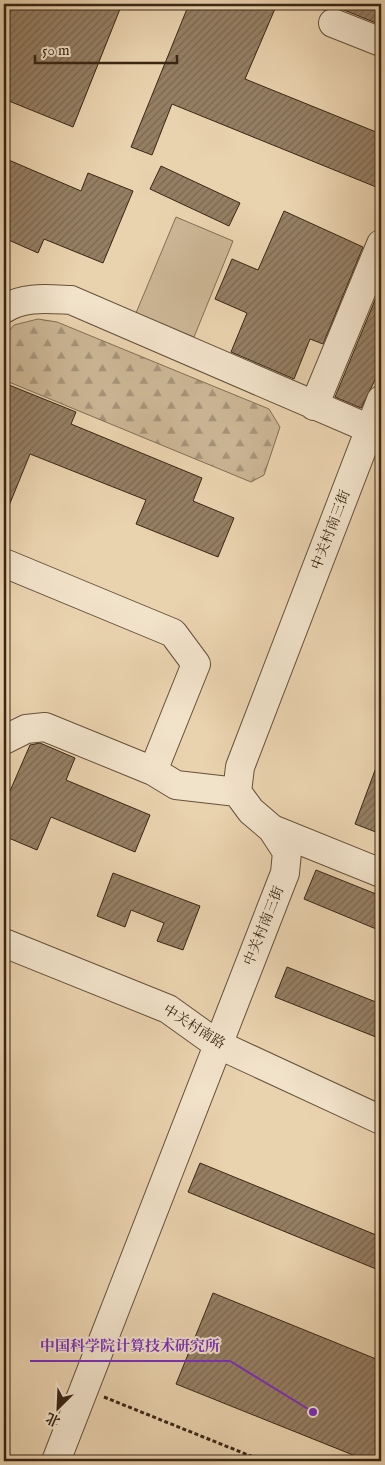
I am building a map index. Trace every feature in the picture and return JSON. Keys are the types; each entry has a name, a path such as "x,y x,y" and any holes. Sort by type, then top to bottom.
{"street":[{"path":"333,23 381,42"},
{"path":"314,406 381,244"},
{"path":"4,309 13,302 40,298 71,300 370,429"},
{"name":"中关村南三街","path":"56,1461 86,1390 217,1044 285,874 287,852 272,829 251,811 237,792 240,767 381,400"},
{"path":"4,564 173,633 196,664 153,771"},
{"path":"4,740 26,729 45,727 153,771 176,785 237,792"},
{"path":"272,829 381,873"},
{"name":"中关村南路","path":"4,943 168,1009 217,1044 381,1120"}],"path":[{"path":"86,1390 263,1461"}],"green space":[{"path":"176,217 233,241 194,337 136,313"},
{"path":"38,319 57,322 269,409 280,427 264,475 251,482 4,380 4,337 14,325"}],"building":[{"path":"4,4 122,4 73,127 4,99"},
{"path":"189,4 277,4 245,79 381,134 381,189 172,104 152,155 131,147"},
{"path":"309,4 381,4 381,25 339,8 324,10"},
{"path":"4,158 81,191 88,173 133,191 103,263 44,239 38,253 4,238"},
{"path":"161,166 240,203 229,226 150,189"},
{"path":"284,211 363,247 323,344 310,339 294,379 231,352 247,313 215,299 232,259 258,270"},
{"path":"380,288 381,368 361,408 335,397"},
{"path":"4,383 76,412 71,424 202,478 193,501 234,518 218,557 136,524 146,500 30,454 4,518"},
{"path":"40,743 75,758 66,780 150,815 135,852 51,817 37,850 4,836 4,788 10,791 30,745"},
{"path":"381,758 381,834 355,824"},
{"path":"316,870 381,896 381,931 304,899"},
{"path":"113,873 200,906 183,950 157,941 164,923 131,910 125,927 97,916"},
{"path":"287,967 381,1004 381,1039 275,997"},
{"path":"200,1163 381,1237 381,1271 188,1192"},
{"path":"213,1293 381,1361 381,1448 376,1461 368,1461 176,1384"}],"place":[{"name":"中国科学院计算技术研究所","path":"313,1412"}]}
